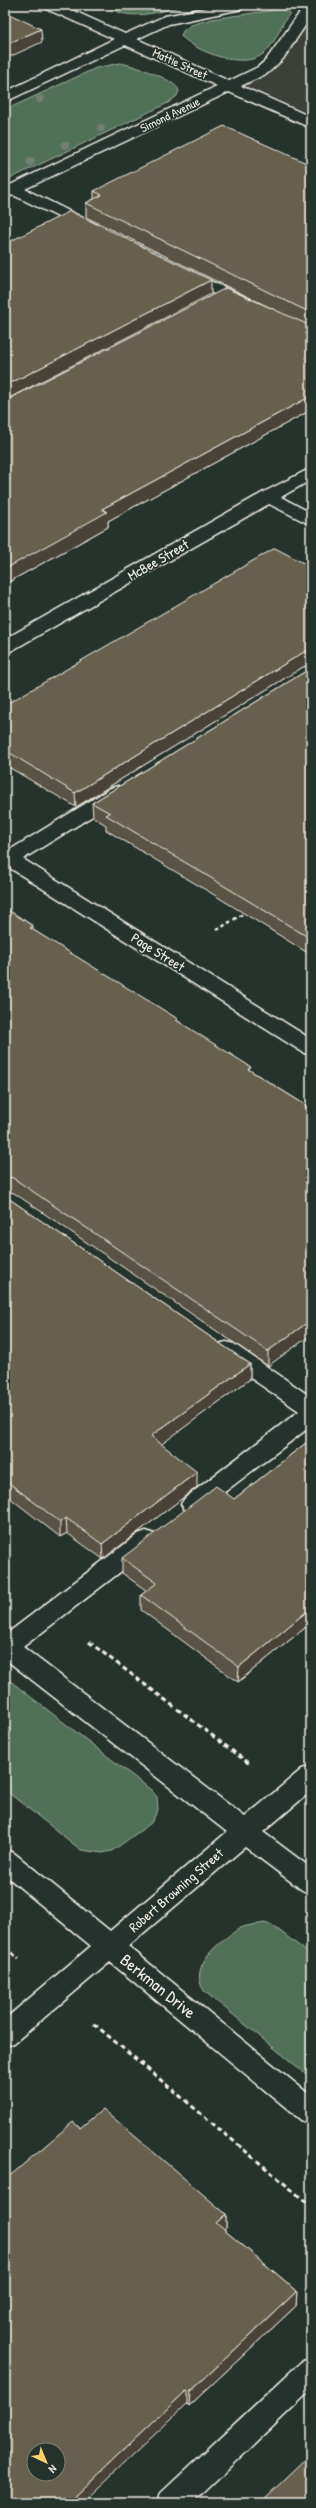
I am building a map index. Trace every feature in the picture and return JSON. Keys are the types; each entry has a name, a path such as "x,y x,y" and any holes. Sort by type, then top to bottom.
{"street":[{"name":"Mattie Street","path":"49,5 311,123"},
{"path":"5,98 165,20 242,5"},
{"name":"Simond Avenue","path":"9,191 263,70 275,61 311,7"},
{"path":"9,191 106,235"},
{"path":"169,266 261,311"},
{"path":"205,304 225,294"},
{"name":"McBee Street","path":"5,647 311,473"},
{"path":"268,497 311,520"},
{"path":"7,858 131,784"},
{"name":"Page Street","path":"7,858 311,1048"},
{"path":"207,1337 311,1408"},
{"path":"311,1414 6,1647 311,1883"},
{"name":"Robert Browning Street","path":"5,2035 311,1776"},
{"name":"Berkman Drive","path":"5,1860 311,2112"},
{"path":"172,2503 311,2371"}],"path":[{"path":"217,930 249,910"},
{"path":"5,1580 198,1724"},
{"path":"153,2074 311,2206"}],"shaded area":[{"path":"311,7 311,123 229,86 263,70"}],"green space":[{"path":"105,5 185,5 155,13 133,15 123,14"},
{"path":"281,9 290,13 283,23 275,40 267,50 263,54 254,58 232,60 220,57 198,48 181,36 183,31 191,25 212,19"},
{"path":"120,63 162,77 176,86 179,91 177,96 168,103 5,181 5,110 96,68"},
{"path":"5,1677 151,1790 157,1797 158,1810 151,1823 112,1851 102,1853 81,1850 5,1790"},
{"path":"264,1923 272,1925 311,1955 311,2078 204,1991 200,1982 202,1964 214,1948 240,1928"}],"building":[{"path":"5,12 41,29 5,45"},
{"path":"224,126 311,165 311,313 86,203 102,195 94,191"},
{"path":"70,211 211,280 5,386 5,244"},
{"path":"226,288 311,326 311,396 102,509 107,512 5,569 5,401"},
{"path":"275,548 311,567 311,651 304,652 75,793 5,750 5,705"},
{"path":"311,668 311,939 106,815 110,813 92,803"},
{"path":"5,908 33,926 30,928 178,1019 176,1020 251,1067 248,1069 307,1106 305,1107 311,1111 311,1320 268,1351 13,1178 5,1176"},
{"path":"5,1196 250,1364 151,1436 197,1472 102,1544 66,1518 60,1522 5,1480"},
{"path":"311,1439 311,1608 239,1667 141,1595 157,1583 122,1558 216,1486 234,1499"},
{"path":"103,2109 226,2214 216,2223 297,2291 190,2392 187,2390 67,2503 5,2503 5,2180 73,2122 80,2128"},
{"path":"311,2454 311,2503 264,2503 262,2501"}]}
